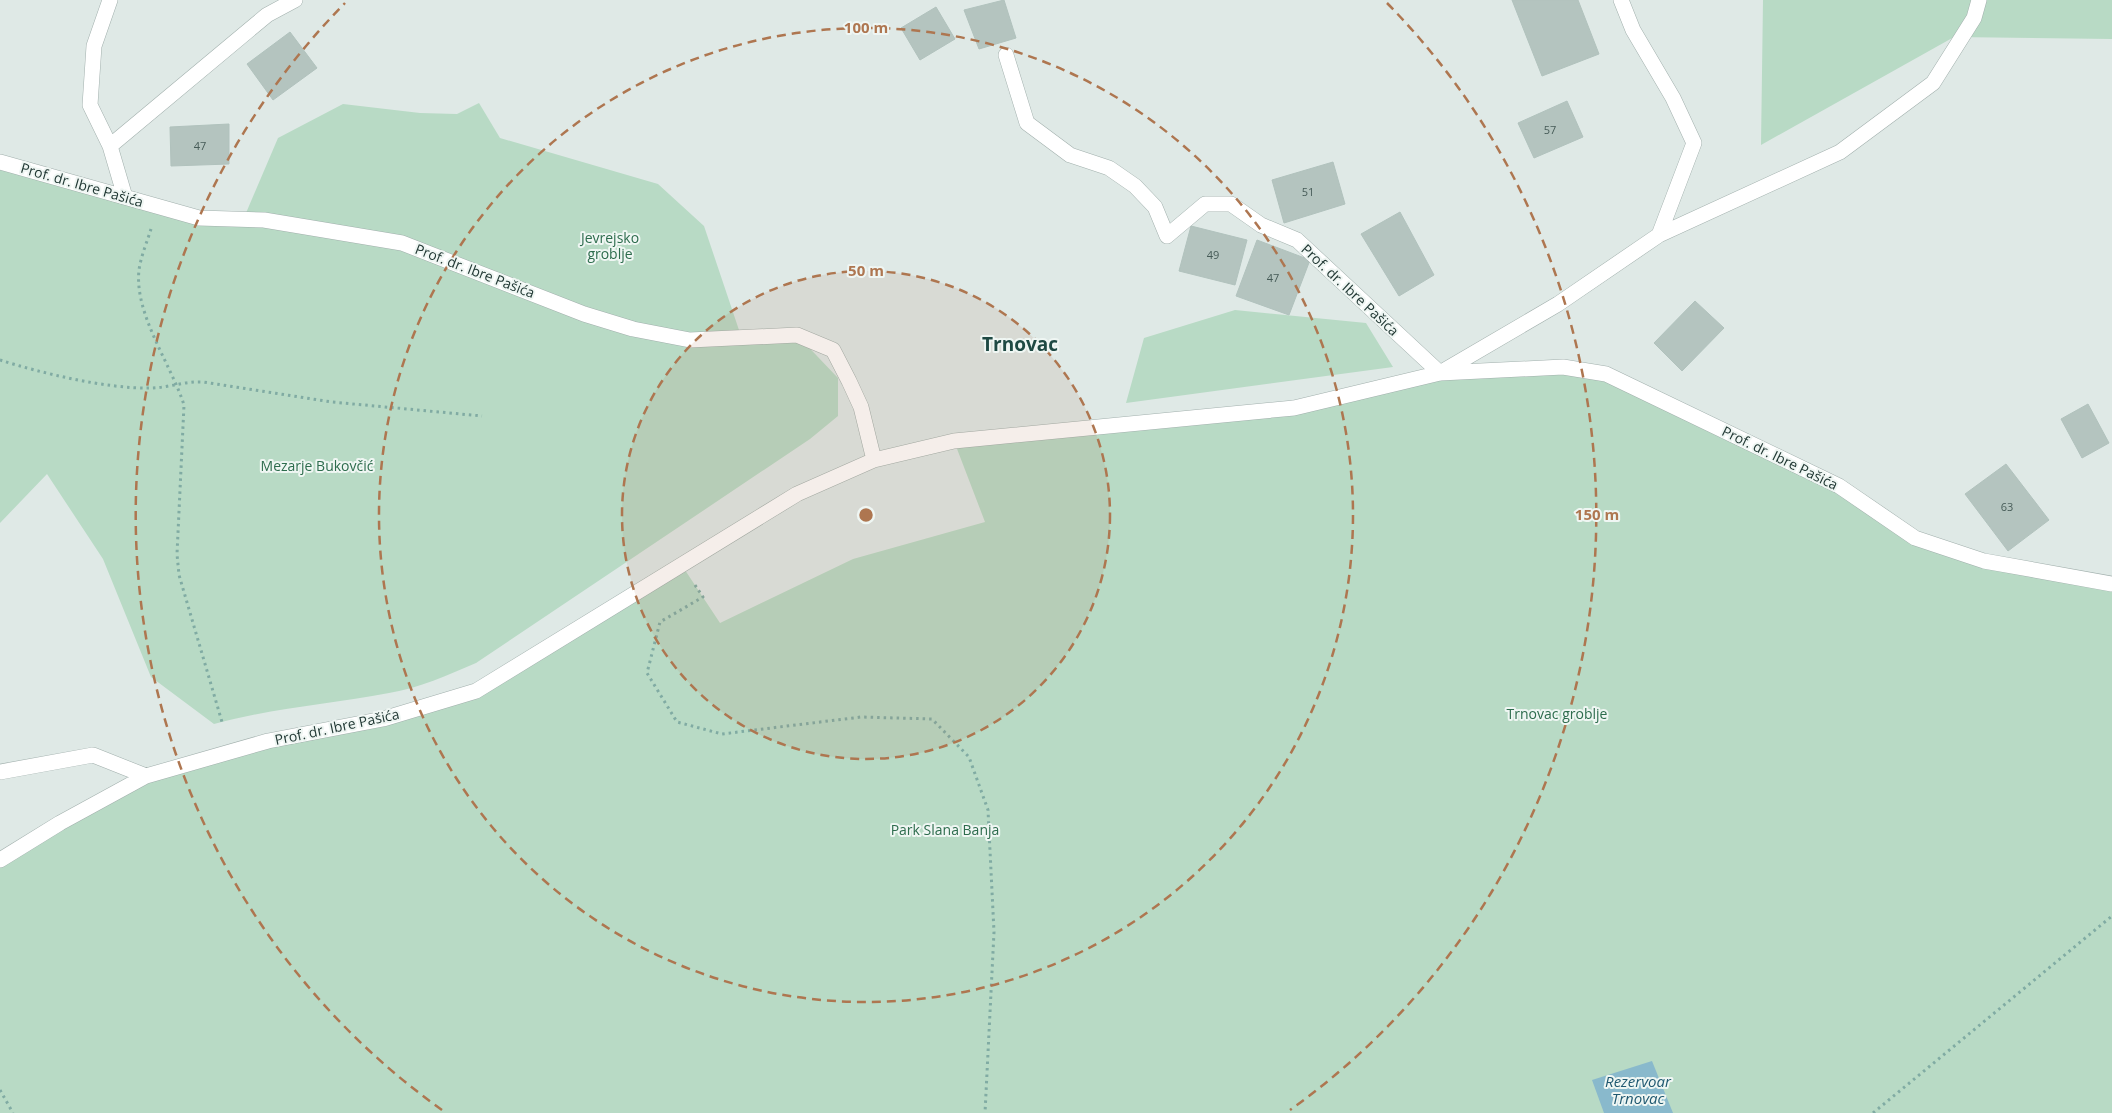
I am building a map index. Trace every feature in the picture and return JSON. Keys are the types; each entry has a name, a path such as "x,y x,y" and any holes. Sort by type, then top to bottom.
{"street":[{"path":"110,0 94,46 90,105 110,146 125,197"},
{"path":"110,146 267,15 295,0"},
{"path":"1621,0 1633,30 1673,98 1694,143 1659,235"},
{"name":"Prof. dr. Ibre Pašića","path":"1440,372 1558,304 1659,235 1840,152 1933,83 1974,18 1979,0"},
{"name":"Prof. dr. Ibre Pašića","path":"1006,55 1027,123 1070,156 1109,168 1135,186 1154,207 1168,236 1204,204 1231,204 1261,225 1297,240 1440,372"},
{"name":"Prof. dr. Ibre Pašića","path":"0,162 199,218 264,220 402,243 584,314 633,329 690,340 797,335 832,350 850,381 861,407 874,460"},
{"name":"Prof. dr. Ibre Pašića","path":"0,860 60,823 146,776 268,741 383,720 476,691 571,635 681,564 798,494 874,460 954,441 1294,408 1440,372 1563,368 1606,374 1839,486 1915,538 1984,561 2112,584"},
{"path":"0,772 93,754 146,776"}],"path":[{"path":"158,206 139,270 140,295 155,336 177,383 184,406 177,545 179,575 222,722"},
{"path":"0,360 49,373 114,385 150,388 187,381 203,382 332,402 482,416"},
{"path":"681,564 703,597 660,622 647,673 677,722 722,734 861,718 932,720 969,757 988,810 994,923 985,1113"},
{"path":"1873,1113 2112,916"},
{"path":"0,1090 13,1113"}],"green space":[{"path":"1763,0 2112,0 2112,39 1954,37 1761,145"},
{"name":"Mezarje Bukovčić","path":"479,103 500,138 658,184 704,226 741,336 797,335 838,378 838,416 810,439 476,663 433,681 400,691 258,714 214,724 151,677 103,559 47,474 0,523 0,162 199,218 243,220 278,138 343,104 420,113 457,114"},
{"path":"1235,310 1366,323 1393,367 1126,403 1144,338"},
{"path":"1440,373 1606,374 1839,486 1915,538 2112,584 2112,1113 0,1113 0,860 146,776 476,691 681,564 720,623 853,559 985,522 954,441 1246,412"}],"water":[{"name":"Rezervoar Trnovac","path":"1652,1061 1673,1113 1604,1113 1592,1080"}],"building":[{"path":"1004,0 1016,38 979,49 964,10"},
{"path":"1512,0 1578,0 1599,54 1542,76"},
{"path":"936,7 955,39 920,60 901,28"},
{"path":"290,32 317,68 273,100 247,64"},
{"path":"1567,101 1583,137 1534,158 1518,123"},
{"path":"229,124 229,164 171,166 170,127"},
{"path":"1333,162 1345,204 1284,223 1272,180"},
{"path":"1400,212 1434,275 1399,296 1361,234"},
{"path":"1191,226 1247,240 1235,285 1179,271"},
{"path":"1257,240 1310,260 1289,315 1236,296"},
{"path":"1695,301 1724,328 1682,371 1654,343"},
{"path":"2088,404 2109,443 2082,458 2061,419"},
{"path":"2006,464 2049,520 2008,551 1965,494"}],"district":[{"name":"Trnovac","path":"1020,344"}],"park label":[{"name":"Jevrejsko groblje","path":"610,246"},
{"name":"Trnovac groblje","path":"1557,714"},
{"name":"Park Slana Banja","path":"945,830"}]}
